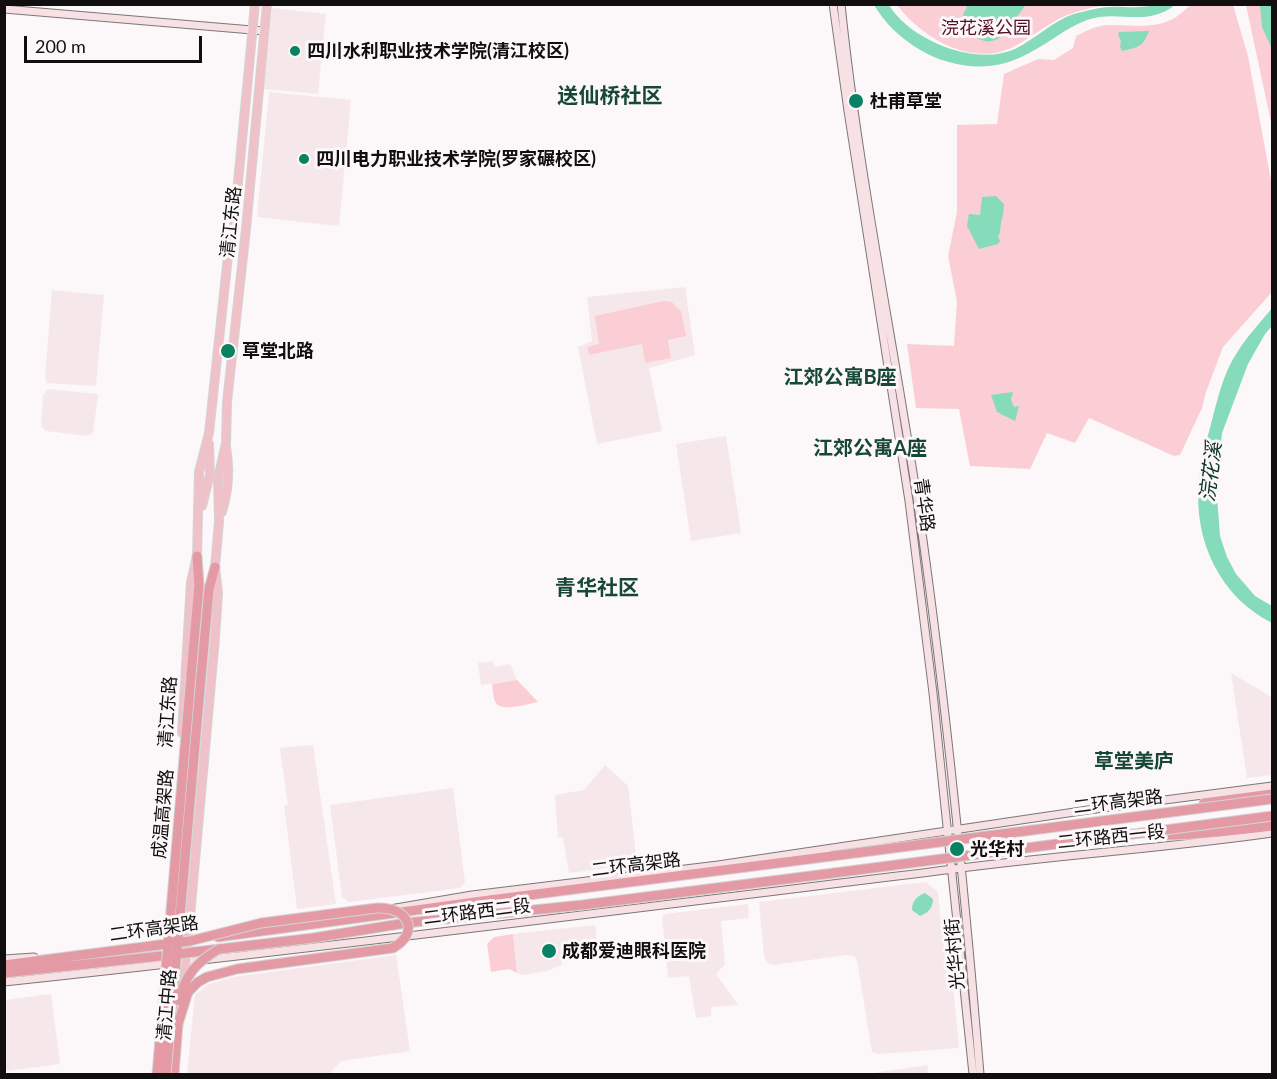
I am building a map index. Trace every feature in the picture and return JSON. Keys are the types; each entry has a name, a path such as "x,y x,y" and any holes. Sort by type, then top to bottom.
{"highway":[{"name":"成温高架路","path":"166,1074 196,677 197,556"},
{"name":"成温高架路","path":"155,1074 196,677 209,589 215,567"},
{"path":"1139,816 1272,794"},
{"name":"二环高架路","path":"4,965 1272,799"},
{"name":"二环高架路","path":"4,974 313,938 406,923 699,891 1272,816"},
{"path":"1132,834 1175,836 1272,825"},
{"path":"178,1024 188,992 207,977 237,969 393,948 403,942 408,930 406,918 400,912 387,907 261,923 189,940"},
{"path":"175,1074 182,988 196,964 219,949"}],"main road":[{"name":"清江东路","path":"166,941 191,582 197,556 199,472 209,433 228,256 232,245 255,4"},
{"name":"清江东路","path":"189,940 218,593 215,567 219,522 218,479 226,443 227,402 267,4"},
{"name":"青华路","path":"833,4 909,501 948,832"},
{"name":"青华路","path":"841,4 860,140 917,499 959,831"},
{"path":"4,9 264,31"},
{"name":"二环路西一段","path":"948,832 1088,810 1272,786"},
{"name":"光华村街","path":"959,831 980,1074"},
{"name":"光华村街","path":"948,832 973,1074"},
{"name":"二环路西二段","path":"4,959 189,940 370,914 472,895 718,865 948,832"},
{"name":"二环路西一段","path":"952,869 1215,842 1272,833"},
{"name":"二环路西二段","path":"4,982 164,965 952,869"},
{"name":"清江中路","path":"175,1074 189,940"},
{"name":"清江中路","path":"155,1074 166,941"}],"shaded area":[{"name":"四川水利职业技术学院(清江校区)","path":"272,8 326,14 318,94 264,89"},
{"name":"四川电力职业技术学院(罗家碾校区)","path":"269,92 351,100 339,226 257,217"},
{"path":"685,287 695,355 649,368 662,431 597,444 578,347 592,341 587,297"},
{"path":"52,290 104,295 96,386 47,383 45,377"},
{"path":"48,389 98,394 93,433 87,436 46,431 41,426 43,395"},
{"path":"726,436 741,533 691,541 676,444"},
{"path":"493,661 495,667 510,664 517,680 481,685 478,663"},
{"path":"1231,673 1272,697 1272,775 1247,778"},
{"path":"313,745 336,904 297,909 284,805 288,805 280,748"},
{"path":"605,765 628,786 637,864 569,873 563,837 558,838 555,795 584,790"},
{"path":"453,788 465,882 460,888 349,902 342,897 330,805"},
{"path":"926,882 938,892 943,944 950,956 959,1048 879,1054 872,1052 857,960 854,956 773,965 767,963 764,955 759,902"},
{"path":"748,904 749,918 721,921 725,964 716,974 738,1005 711,1007 711,1016 696,1018 689,976 668,978 662,918 665,914"},
{"name":"成都爱迪眼科医院","path":"595,925 598,950 568,953 561,965 548,971 523,975 517,973 513,934"},
{"path":"396,955 410,1051 341,1061 329,1074 187,1074 195,995 207,985 233,977"},
{"path":"51,994 60,1064 5,1071 5,1000"},
{"path":"928,1065 927,1074 867,1074"}],"green space":[{"name":"浣花溪公园","path":"897,5 1141,5 1092,7 1057,20 1013,47 997,53 981,54 949,46 933,38 907,17"},
{"name":"杜甫草堂","path":"1191,5 1233,5 1248,56 1272,186 1272,292 1223,347 1202,408 1180,455 1174,456 1089,418 1075,443 1047,433 1030,469 970,466 959,409 916,408 907,344 954,346 957,301 948,256 957,212 957,125 997,124 1004,74 1038,59 1054,60 1073,48 1076,36 1103,26 1149,25 1165,22 1175,18"},
{"path":"1246,5 1272,5 1272,127"},
{"path":"663,301 672,302 681,311 686,336 668,340 671,358 645,363 642,344 589,355 587,347 599,344 595,316"},
{"path":"517,680 538,702 516,707 499,706 494,699 492,684"},
{"path":"513,934 517,973 509,969 491,972 487,944 494,937"}],"water":[{"path":"966,4 1026,5 1006,32 993,41 986,41 977,38 967,28 963,14 967,8"},
{"path":"874,5 889,5 912,29 945,47 981,55 999,54 1015,49 1059,21 1097,8 1175,5 1153,16 1110,16 1087,20 1019,58 999,65 978,66 957,64 918,49 886,22"},
{"path":"1260,5 1272,5 1272,49 1262,27"},
{"path":"1149,31 1140,46 1122,51 1119,32"},
{"path":"996,196 1004,204 998,236 1000,241 998,244 979,249 967,226 969,214 980,215 982,197"},
{"name":"浣花溪","path":"1272,308 1272,326 1248,364 1222,433 1216,484 1220,536 1227,557 1236,574 1255,596 1272,606 1272,623 1254,612 1224,582 1206,545 1198,504 1202,460 1225,377 1242,345"},
{"path":"1013,392 1011,400 1014,407 1019,406 1015,421 997,412 991,395"},
{"path":"925,893 933,899 933,902 930,910 920,916 912,910 912,907 916,899"}],"place":[{"name":"四川水利职业技术学院(清江校区)","path":"295,51"},
{"name":"杜甫草堂","path":"856,101"},
{"name":"四川电力职业技术学院(罗家碾校区)","path":"304,159"},
{"name":"草堂北路","path":"228,351"},
{"name":"光华村","path":"957,849"},
{"name":"成都爱迪眼科医院","path":"549,951"}],"district":[{"name":"送仙桥社区","path":"610,96"},
{"name":"江郊公寓B座","path":"840,378"},
{"name":"江郊公寓A座","path":"870,449"},
{"name":"青华社区","path":"597,588"},
{"name":"草堂美庐","path":"1134,762"}]}
